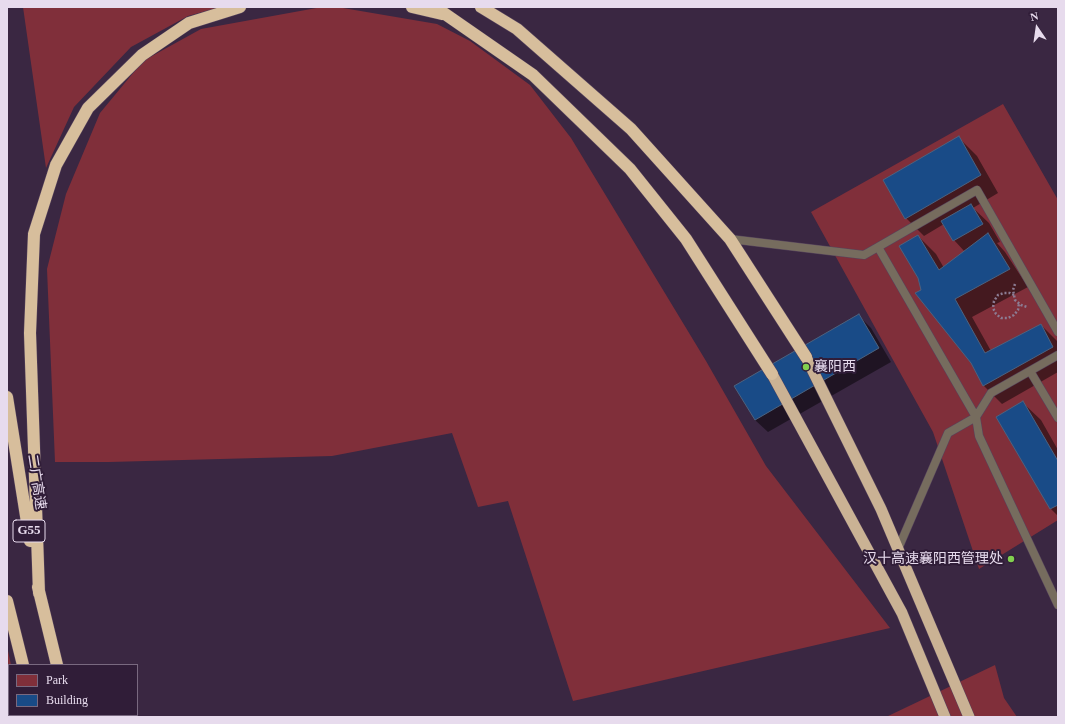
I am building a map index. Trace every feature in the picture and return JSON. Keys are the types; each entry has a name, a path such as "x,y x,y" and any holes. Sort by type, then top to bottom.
{"highway":[{"path":"39,593 30,333 34,234 56,165 88,108 142,55 189,23 240,7"},
{"path":"412,7 446,15"},
{"path":"435,7 533,75 630,169 686,240 772,374 902,613 945,717"},
{"path":"481,7 517,29 631,129 730,239 806,357 881,509 969,717"},
{"name":"二广高速","path":"7,397 39,593 57,664"},
{"path":"7,601 23,664"}],"lane":[{"path":"730,239 864,255 977,190 1058,332"},
{"path":"878,247 976,417 979,436 1058,605"},
{"path":"898,549 948,433 976,417 991,393 1058,355"},
{"path":"1030,371 1058,418"}],"path":[{"path":"1014,295 1010,292 1004,292 998,295 994,301 993,308 996,314 1001,318 1008,318 1014,315 1018,310 1019,303"}],"green space":[{"path":"23,7 221,7 188,16 131,47 74,107 46,168"},
{"path":"322,7 337,7 437,24 470,41 530,85 571,138 706,361 766,466 890,628 573,701 508,501 478,507 452,433 332,456 55,462 47,269 66,194 100,113 143,61 201,29"},
{"path":"1003,104 1058,200 1058,520 979,569 933,432 811,212"},
{"path":"7,646 11,664 8,664 8,716 24,717 7,717"},
{"path":"995,665 1004,698 1017,717 886,717"}],"building":[{"path":"959,136 981,175 905,219 883,180"},
{"path":"971,204 983,224 953,241 941,221"},
{"path":"988,233 1010,269 955,299 985,353 1041,324 1053,347 983,386 971,363 915,293 921,290 918,278 899,246 918,235 939,270"},
{"name":"襄阳西","path":"859,314 879,348 755,420 734,386"},
{"path":"1023,401 1058,461 1058,505 1050,509 996,417"}],"place":[{"name":"襄阳西","path":"806,367"},
{"name":"汉十高速襄阳西管理处","path":"1011,559"}]}
